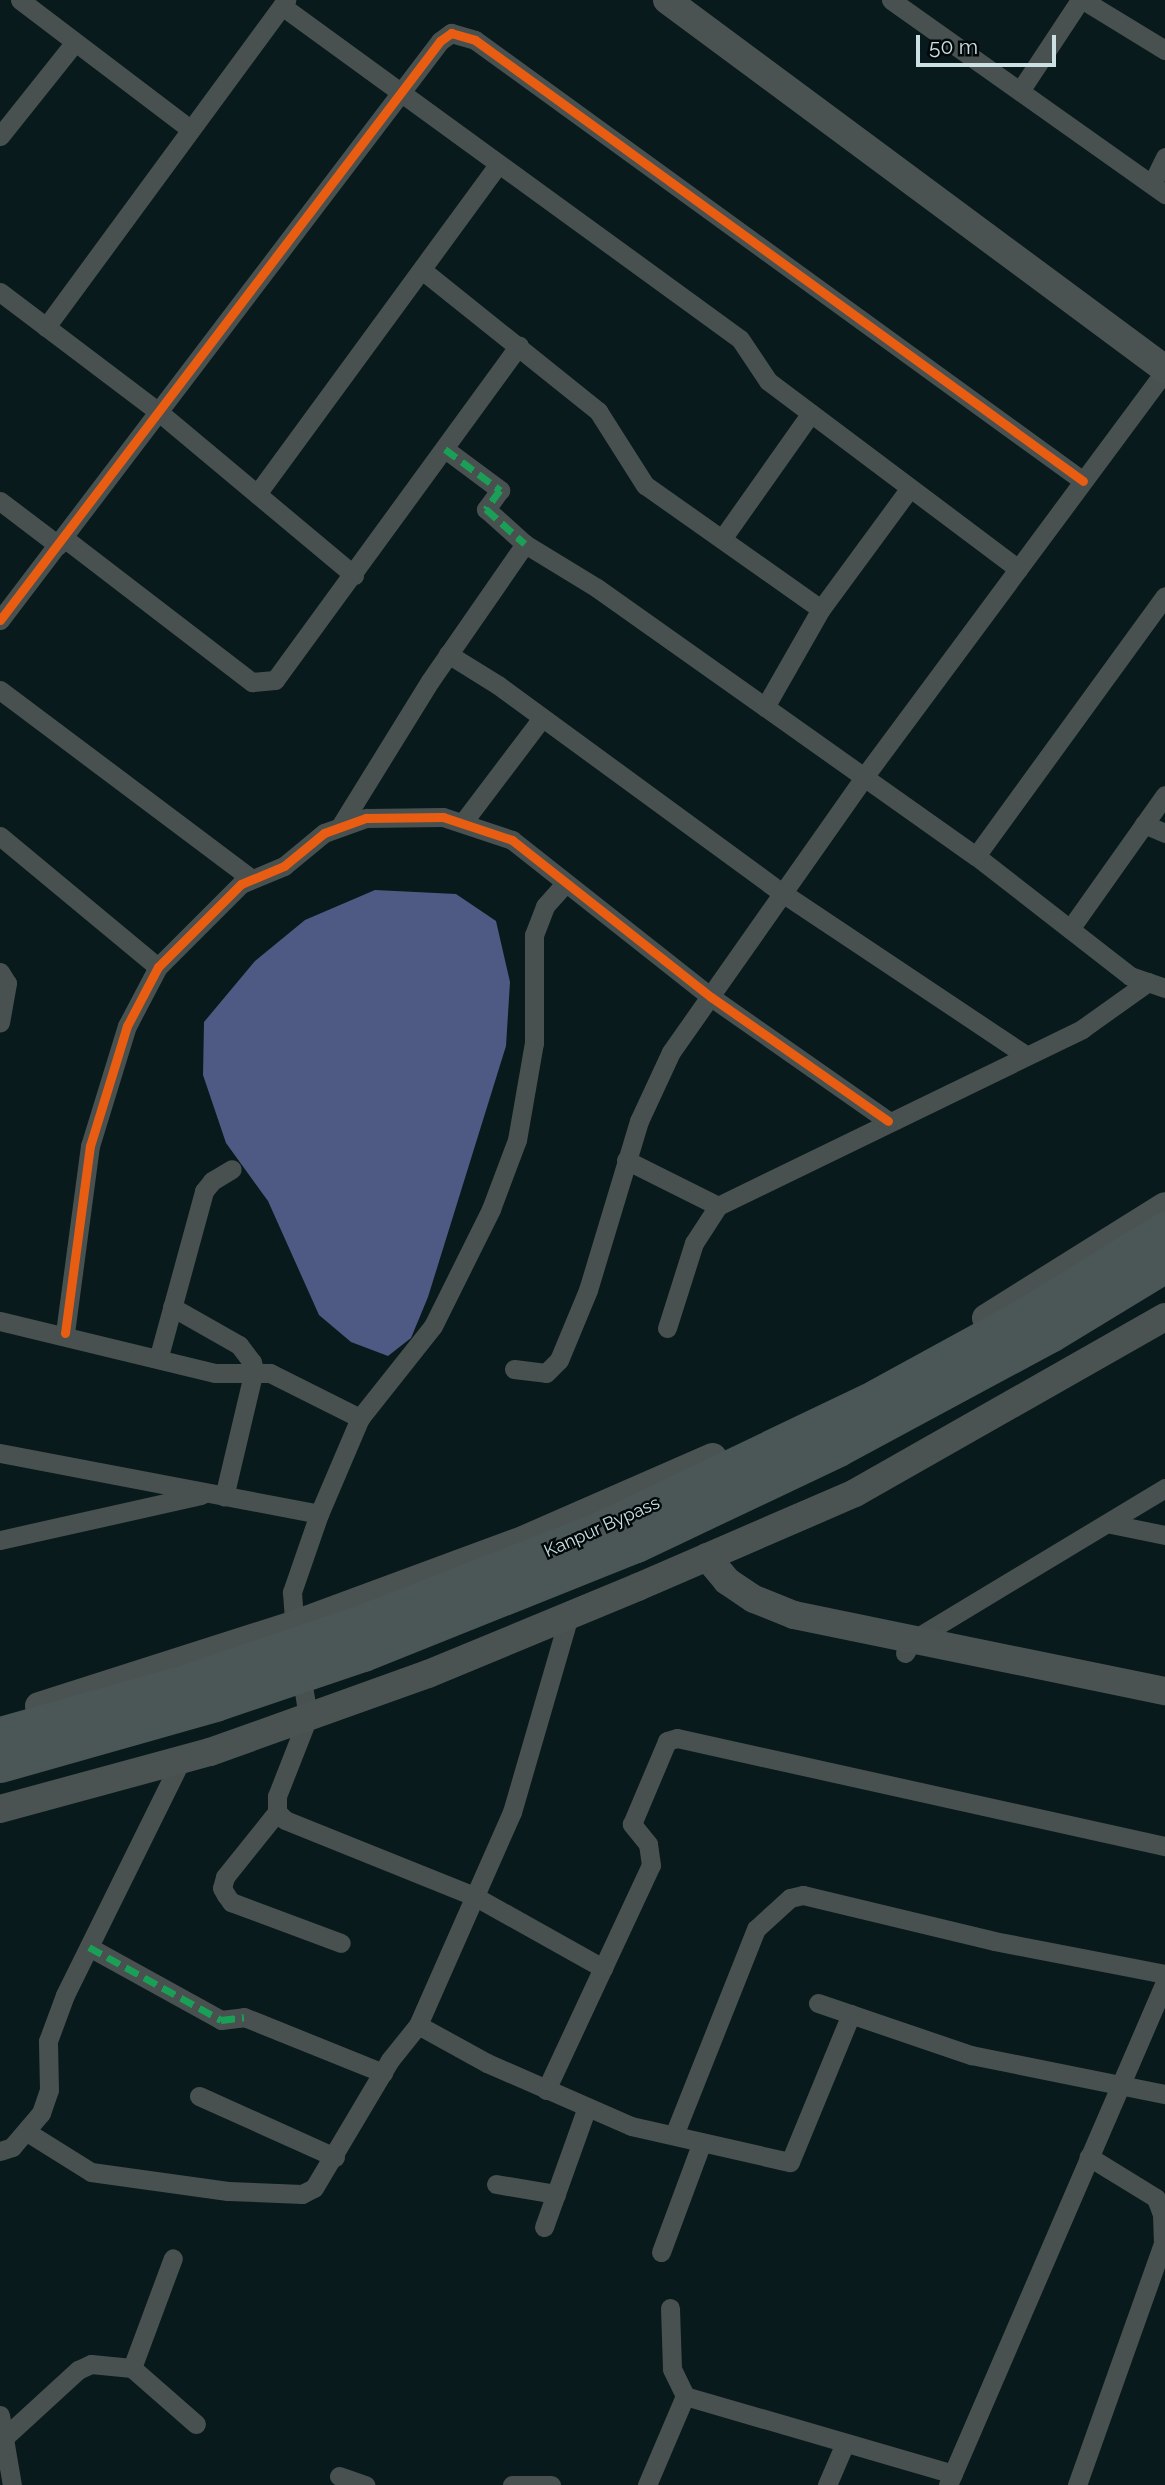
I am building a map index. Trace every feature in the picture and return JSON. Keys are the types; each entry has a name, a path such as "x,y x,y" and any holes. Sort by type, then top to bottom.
{"highway":[{"name":"Kanpur Bypass","path":"0,1735 188,1682 364,1622 600,1530 877,1397 1032,1312 1165,1230"},
{"name":"Kanpur Bypass","path":"0,1764 177,1714 363,1653 636,1544 838,1448 1050,1334 1165,1264"}],"main road":[{"path":"667,0 1165,370"},
{"path":"0,1719 293,1625 525,1539 780,1427 992,1315 1165,1206"},
{"path":"0,1809 181,1760 428,1674 569,1616 855,1493 1165,1317"},
{"path":"707,1557 727,1581 754,1599 824,1623 848,1642 909,1646 1165,1691"},
{"path":"909,1646 1165,1704"}],"street":[{"path":"20,0 190,129"},
{"path":"891,0 1158,189 1165,157"},
{"path":"1020,90 1082,0 1165,50"},
{"path":"46,327 284,3 498,165 740,339 768,381 1018,569"},
{"path":"0,620 401,93 451,33 475,40 1083,481"},
{"path":"0,136 75,42"},
{"path":"257,494 498,165"},
{"path":"422,270 519,346 607,421 645,485 821,609"},
{"path":"0,292 160,413 354,575"},
{"path":"0,501 61,542 252,682 263,683 285,670 519,346"},
{"path":"514,1369 546,1373 559,1360 588,1290 626,1160 660,1073 781,892 1165,370"},
{"path":"722,539 811,413"},
{"path":"445,449 500,490 486,509 525,544 597,589 976,856 1130,976 1157,985"},
{"path":"765,707 821,609 910,488"},
{"path":"65,1333 90,1146 127,1026 158,967 212,909 250,878 284,866 341,825 447,654 525,544"},
{"path":"976,856 1165,596"},
{"path":"447,654 542,718 781,892 1024,1054"},
{"path":"0,690 250,878"},
{"path":"464,821 542,718"},
{"path":"1070,929 1165,795"},
{"path":"341,825 400,817 464,821 512,840 564,885 711,997 888,1122"},
{"path":"1144,824 1165,834"},
{"path":"0,836 158,967"},
{"path":"341,1943 231,1902 222,1888 225,1877 277,1811 277,1796 307,1717 293,1625 292,1592 318,1514 360,1418 433,1326 491,1209 517,1140 534,1043 534,935 545,906 564,885"},
{"path":"0,972 7,983 0,1022"},
{"path":"667,1328 694,1243 718,1206 1024,1054 1082,1029 1157,985"},
{"path":"626,1160 718,1206"},
{"path":"159,1356 204,1191 212,1181 232,1169"},
{"path":"172,1307 239,1345 254,1370 217,1495"},
{"path":"0,1321 65,1333 215,1373 254,1370 271,1373 360,1418"},
{"path":"0,1453 318,1514"},
{"path":"909,1646 1111,1524 1165,1488"},
{"path":"0,1539 217,1495"},
{"path":"1111,1524 1165,1535"},
{"path":"27,2132 91,2172 228,2192 302,2194 314,2188 383,2073 418,2025 512,1812 569,1616"},
{"path":"547,2090 650,1865 648,1844 635,1833 634,1813 663,1747 677,1738 1165,1846"},
{"path":"0,2151 27,2132 49,2090 48,2041 89,1947 181,1760"},
{"path":"277,1811 285,1820 474,1896 603,1968"},
{"path":"674,2135 756,1928 790,1898 803,1895 994,1941 1165,1974"},
{"path":"89,1947 221,2020 244,2017 383,2073"},
{"path":"670,2308 671,2369 685,2396 845,2443 951,2479 1165,1982"},
{"path":"818,2003 971,2055 1165,2094"},
{"path":"418,2025 547,2090 631,2126 790,2162 851,2014"},
{"path":"199,2096 335,2157"},
{"path":"544,2227 587,2107"},
{"path":"661,2252 702,2142"},
{"path":"1077,2485 1163,2243 1162,2214 1156,2199 1089,2157"},
{"path":"496,2183 556,2194"},
{"path":"132,2368 173,2258"},
{"path":"6,2436 78,2370 111,2363 132,2368 196,2424"},
{"path":"647,2485 685,2396"},
{"path":"0,2415 6,2436 12,2485"},
{"path":"827,2485 845,2443"},
{"path":"338,2476 365,2485"},
{"path":"512,2485 551,2485"}],"water":[{"path":"375,890 456,894 496,921 510,982 506,1046 428,1297 411,1338 388,1356 351,1342 319,1315 268,1201 226,1143 203,1075 204,1022 255,961 305,920"}],"marked path":[{"path":"445,449 500,490 486,509 525,544"},
{"path":"89,1947 221,2020 244,2017"}],"cycle path":[{"path":"0,620 440,41 451,33 475,40 1083,481"},
{"path":"65,1333 90,1146 127,1026 158,967 241,884 284,866 324,833 366,818 443,817 512,840 711,997 888,1121"}]}
